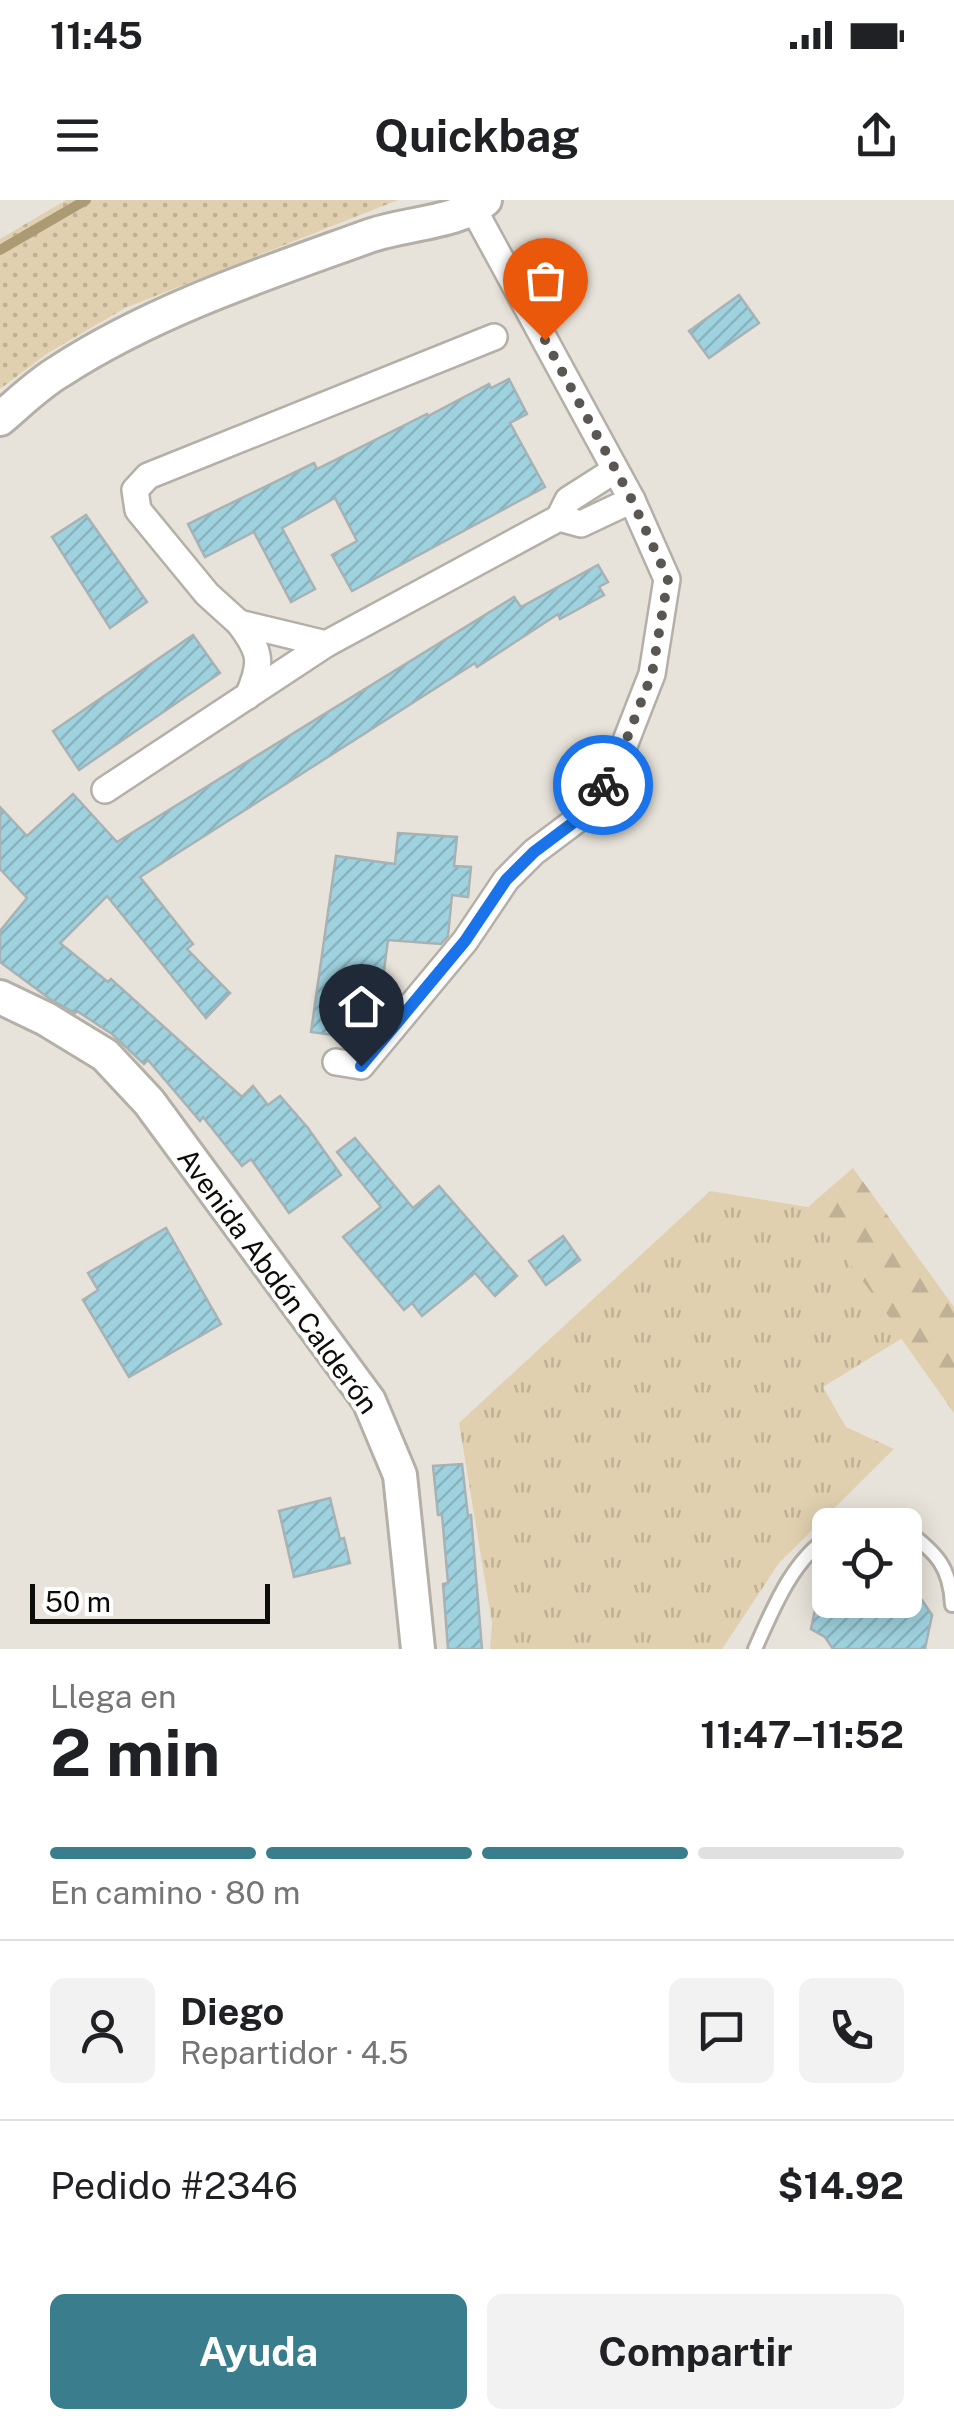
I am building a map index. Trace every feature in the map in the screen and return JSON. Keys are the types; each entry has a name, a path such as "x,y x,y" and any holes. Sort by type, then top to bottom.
{"street":[{"path":"0,419 56,372 118,337 210,295 390,228 480,205 632,500 668,579 652,674 613,774 578,819 534,852 506,880 465,941 361,1066 336,1062"},
{"path":"248,696 259,667 254,643 239,623 207,594 138,510 135,490 148,476 494,337"},
{"path":"106,790 326,644 559,518 568,500 615,470"},
{"path":"559,518 581,524 632,500"},
{"path":"239,623 326,644"},
{"name":"Avenida Abdón Calderón","path":"0,997 105,1055 149,1102 369,1401 400,1476 418,1649"}],"lane":[{"path":"922,1545 943,1564 952,1604"},
{"path":"755,1649 776,1603 812,1547"}],"green space":[{"path":"66,200 398,200 125,308 48,353 0,389 0,239"},
{"path":"853,1168 954,1307 954,1413 808,1207"},
{"path":"710,1191 808,1207 904,1337 823,1387 846,1427 894,1449 834,1508 812,1508 812,1530 779,1563 722,1649 490,1649 492,1623 459,1423"}],"building":[{"path":"739,295 759,323 709,358 689,331"},
{"path":"509,379 527,414 510,423 545,487 352,591 332,555 357,541 335,498 282,528 315,589 291,602 254,532 205,557 188,524 314,463 317,469 489,384 491,388"},
{"path":"86,515 147,602 110,628 52,537"},
{"path":"598,565 608,582 599,587 604,595 560,619 558,614 477,667 475,663 140,877 193,944 187,949 230,993 206,1018 107,896 60,943 108,982 111,979 242,1097 253,1086 268,1105 280,1096 308,1128 341,1175 289,1213 251,1159 242,1166 203,1117 200,1121 148,1060 144,1064 112,1034 50,999 0,962 0,931 27,898 0,869 0,807 27,836 73,794 117,842 514,597 521,607"},
{"path":"193,635 220,673 79,770 53,731"},
{"path":"398,833 457,837 454,866 471,867 468,897 452,895 448,936 441,944 388,940 377,1022 362,1039 311,1032 336,856 395,864"},
{"path":"355,1138 413,1208 439,1186 517,1276 495,1296 475,1273 422,1316 412,1303 404,1310 343,1237 381,1207 337,1152"},
{"path":"166,1228 221,1324 129,1377 83,1300 98,1290 88,1273"},
{"path":"563,1236 580,1260 546,1285 529,1261"},
{"path":"462,1464 468,1516 471,1515 482,1649 448,1649 443,1584 448,1583 433,1466"},
{"path":"330,1498 350,1563 294,1577 279,1511"},
{"path":"922,1600 932,1615 925,1649 833,1649 825,1637 811,1629 813,1618 922,1618"}],"waterway":[{"path":"0,250 86,200"}],"way so far":[{"path":"545,340 632,500 668,579 652,674 613,774 603,785"}],"route":[{"path":"361,1066 465,941 506,880 534,852 578,819 603,785"}]}
